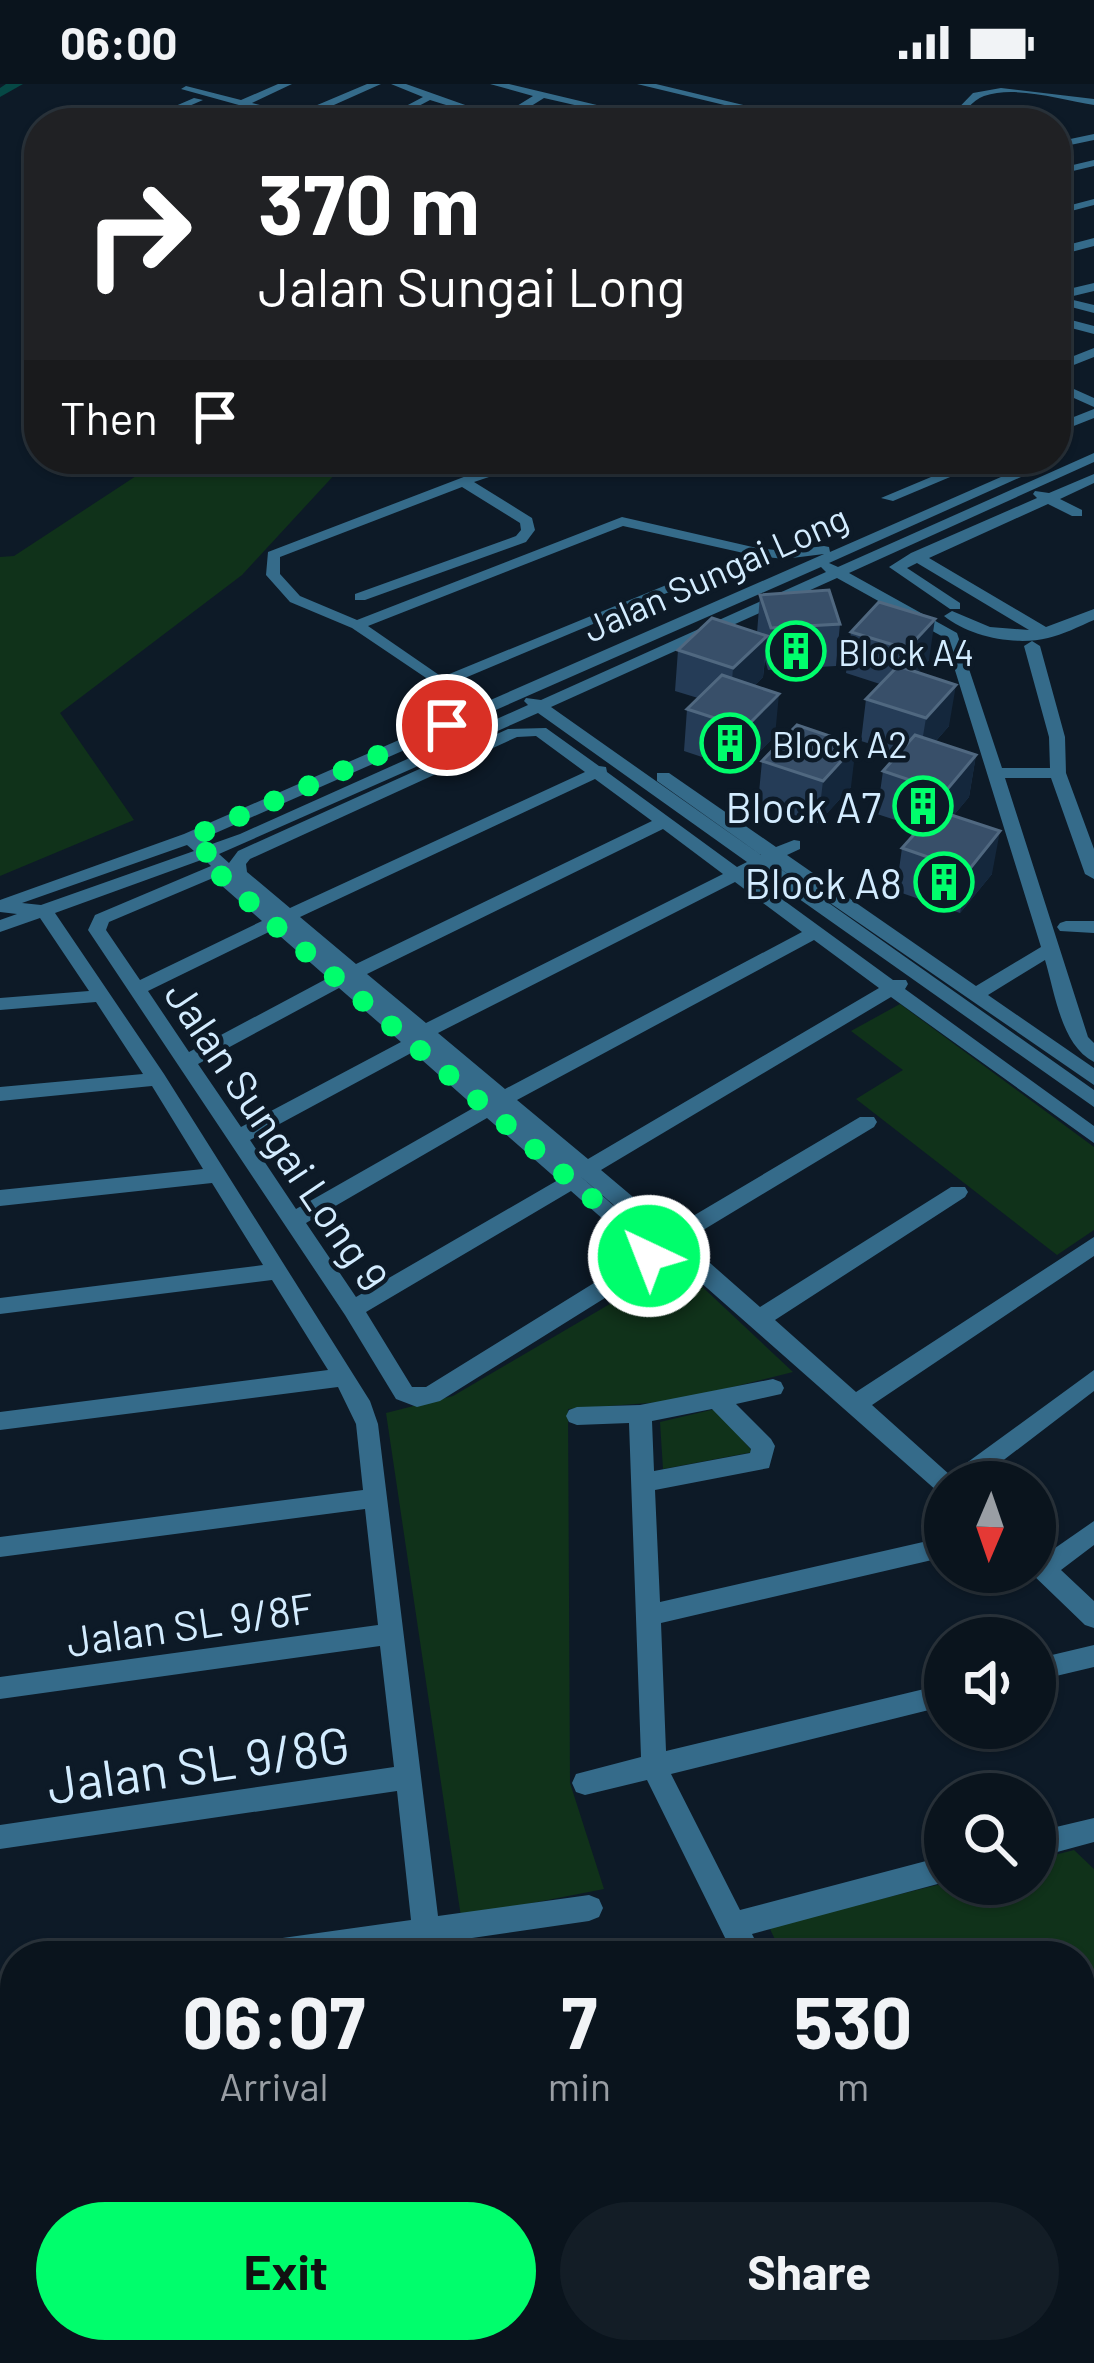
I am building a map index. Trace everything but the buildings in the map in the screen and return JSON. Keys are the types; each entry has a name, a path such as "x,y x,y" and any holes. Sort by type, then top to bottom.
{"street":[{"path":"241,104 287,84"},
{"path":"320,108 376,84"},
{"path":"396,84 444,108"},
{"path":"556,98 576,84"},
{"path":"642,84 747,108"},
{"path":"475,108 499,86 600,108"},
{"path":"185,89 257,108"},
{"path":"963,108 977,94 1015,89 1094,102"},
{"path":"523,108 542,95"},
{"path":"178,108 198,100"},
{"path":"409,108 425,100"},
{"path":"486,474 273,555 273,575 295,599 357,626 441,683 686,582"},
{"path":"888,498 953,474"},
{"path":"907,523 970,474"},
{"name":"Jalan Sungai Long","path":"51,920 71,902 220,863 744,595 1020,474"},
{"name":"Jalan Sungai Long","path":"2,915 67,881 190,838 447,725 537,697 1057,474"},
{"path":"1094,478 896,569 980,632 1047,634 1094,614"},
{"path":"360,598 520,538 528,530 527,521 465,483"},
{"path":"1033,485 1077,513"},
{"path":"357,626 622,521 735,549 811,554 876,537"},
{"path":"735,549 763,567 764,574 744,595"},
{"path":"916,556 1047,634"},
{"path":"819,562 955,641 1050,949 1088,1050"},
{"path":"924,621 981,595"},
{"path":"1032,646 1058,737 1058,773 1094,874"},
{"path":"537,697 768,860 1094,1078"},
{"path":"447,725 465,738"},
{"path":"220,863 514,732 544,732 1094,1136"},
{"path":"135,990 600,771"},
{"path":"997,773 1058,773"},
{"path":"184,1063 346,976 665,820"},
{"path":"190,838 238,874 281,919 578,1176 670,1240 924,1465"},
{"path":"237,1138 420,1037 794,845"},
{"path":"768,860 915,974 1094,1100"},
{"name":"Jalan Sungai Long 9","path":"220,863 101,919 97,930 353,1309 404,1393 417,1398 432,1395 649,1256 645,1244 578,1176"},
{"path":"67,881 50,897 51,920 157,1078 345,1377 367,1424 426,1930"},
{"path":"2,915 51,920"},
{"path":"1066,927 1094,927"},
{"path":"292,1221 496,1104 814,933"},
{"path":"975,995 1050,949"},
{"path":"353,1309 915,974"},
{"path":"0,1004 100,996"},
{"path":"0,1094 157,1078"},
{"path":"670,1240 867,1122"},
{"path":"0,1198 216,1175"},
{"path":"759,1319 958,1192"},
{"path":"856,1404 1094,1244"},
{"path":"0,1306 278,1271"},
{"path":"0,1421 345,1377"},
{"path":"985,1461 1094,1378"},
{"path":"577,1415 640,1414 773,1388"},
{"path":"645,1482 761,1461 763,1446 718,1401"},
{"path":"640,1414 654,1767 742,1941"},
{"path":"0,1547 373,1498"},
{"path":"1056,1555 1094,1531"},
{"path":"646,1616 924,1552"},
{"path":"1056,1580 1094,1617"},
{"name":"Jalan SL 9/8F","path":"0,1688 392,1634"},
{"path":"1056,1664 1092,1655"},
{"path":"586,1783 924,1700"},
{"name":"Jalan SL 9/8G","path":"0,1837 410,1777"},
{"path":"1056,1841 1091,1834"},
{"path":"735,1925 924,1875"},
{"path":"353,1941 589,1908"}],"green space":[{"path":"139,474 335,474 242,575 60,713 134,820 0,876 0,557 14,556"},
{"path":"900,1004 1094,1147 1094,1230 1057,1255 856,1099 903,1070 851,1031"},
{"path":"678,1264 793,1372 676,1401 568,1409 570,1783 604,1889 461,1917 386,1413 453,1396"},
{"path":"715,1409 753,1452 663,1469 660,1422"},
{"path":"1074,1850 1094,1869 1094,1941 776,1941 769,1927 924,1888 924,1905 1056,1905 1056,1855"}],"waterway":[{"path":"0,93 16,84"}],"place":[{"name":"Block A4","path":"796,651"},
{"name":"Block A2","path":"730,743"},
{"name":"Block A7","path":"923,806"},
{"name":"Block A8","path":"944,882"}],"route":[{"path":"447,725 190,838 223,867 216,871 272,923 645,1244 649,1256"}]}
